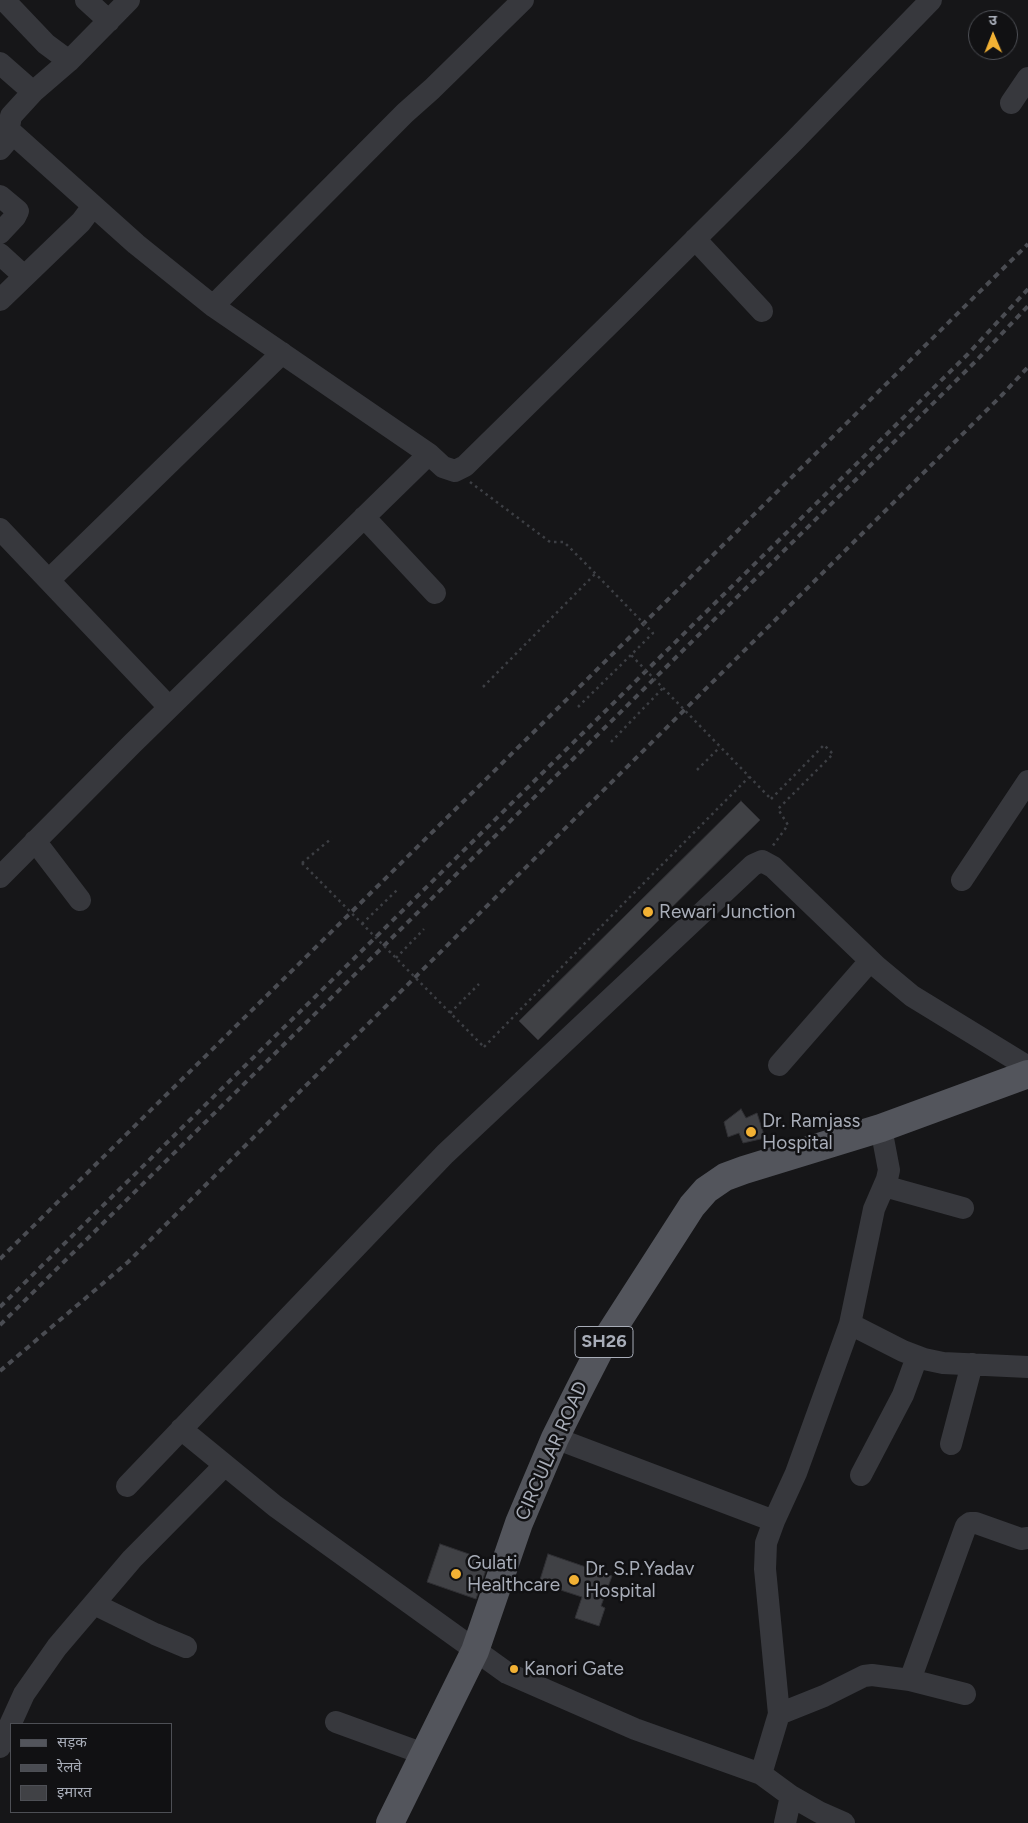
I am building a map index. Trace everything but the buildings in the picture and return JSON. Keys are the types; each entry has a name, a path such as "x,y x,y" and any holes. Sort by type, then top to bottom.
{"main road":[{"name":"CIRCULAR ROAD","path":"390,1823 475,1650 519,1523 556,1438 600,1349 692,1206 706,1190 724,1177 881,1128 1028,1074"}],"street":[{"path":"4,0 46,44 69,61"},
{"path":"86,0 109,21"},
{"path":"130,0 69,61 33,92 11,116 7,142 94,206 136,244 213,306 429,454 443,467 455,471 465,466 695,239 793,142 931,0"},
{"path":"213,306 405,113 523,0"},
{"path":"0,63 33,92"},
{"path":"1011,103 1028,78"},
{"path":"0,196 18,211 0,233"},
{"path":"0,300 81,222 94,206"},
{"path":"695,239 762,311"},
{"path":"0,254 24,276"},
{"path":"49,580 282,353"},
{"path":"0,877 169,707 429,454"},
{"path":"364,517 435,593"},
{"path":"0,528 169,707"},
{"path":"962,880 1028,781"},
{"path":"35,841 80,900"},
{"path":"127,1486 445,1154 753,865 762,861 773,867 870,961 912,996 1028,1068"},
{"path":"779,1065 870,961"},
{"path":"761,1774 779,1714 765,1569 766,1543 796,1473 850,1324 874,1210 889,1170 881,1128"},
{"path":"884,1186 963,1208"},
{"path":"850,1324 917,1357 943,1362 1028,1367"},
{"path":"861,1474 903,1395 917,1357"},
{"path":"951,1444 972,1364"},
{"path":"181,1430 275,1506 507,1673 635,1729 761,1774 791,1796 818,1812 844,1823"},
{"path":"556,1438 774,1521"},
{"path":"11,1723 24,1694 57,1647 132,1559 225,1465"},
{"path":"910,1680 966,1526 970,1523 976,1523 1021,1539 1028,1538"},
{"path":"94,1604 186,1647"},
{"path":"779,1714 824,1696 864,1676 872,1675 910,1680 965,1694"},
{"path":"336,1722 424,1754"},
{"path":"0,1747 10,1725"},
{"path":"785,1823 791,1796"}],"path":[{"path":"455,471 550,542 564,542 653,634 578,707"},
{"path":"483,687 595,574"},
{"path":"631,655 771,799 824,745 833,754 778,809 788,825 762,861"},
{"path":"611,742 663,688"},
{"path":"697,770 720,747"},
{"path":"332,838 302,863 484,1047 749,777"},
{"path":"362,924 398,889"},
{"path":"396,958 424,929"},
{"path":"450,1013 479,984"}],"railway":[{"path":"0,1259 1028,244"},
{"path":"0,1307 968,354 1028,289"},
{"path":"0,1325 976,361 1028,306"},
{"path":"0,1371 128,1262 1003,394 1028,367"}],"place":[{"name":"Rewari Junction","path":"648,912"},
{"name":"Dr. Ramjass Hospital","path":"751,1132"},
{"name":"Gulati Healthcare","path":"456,1574"},
{"name":"Dr. S.P.Yadav Hospital","path":"574,1580"},
{"name":"Kanori Gate","path":"514,1669"}]}
